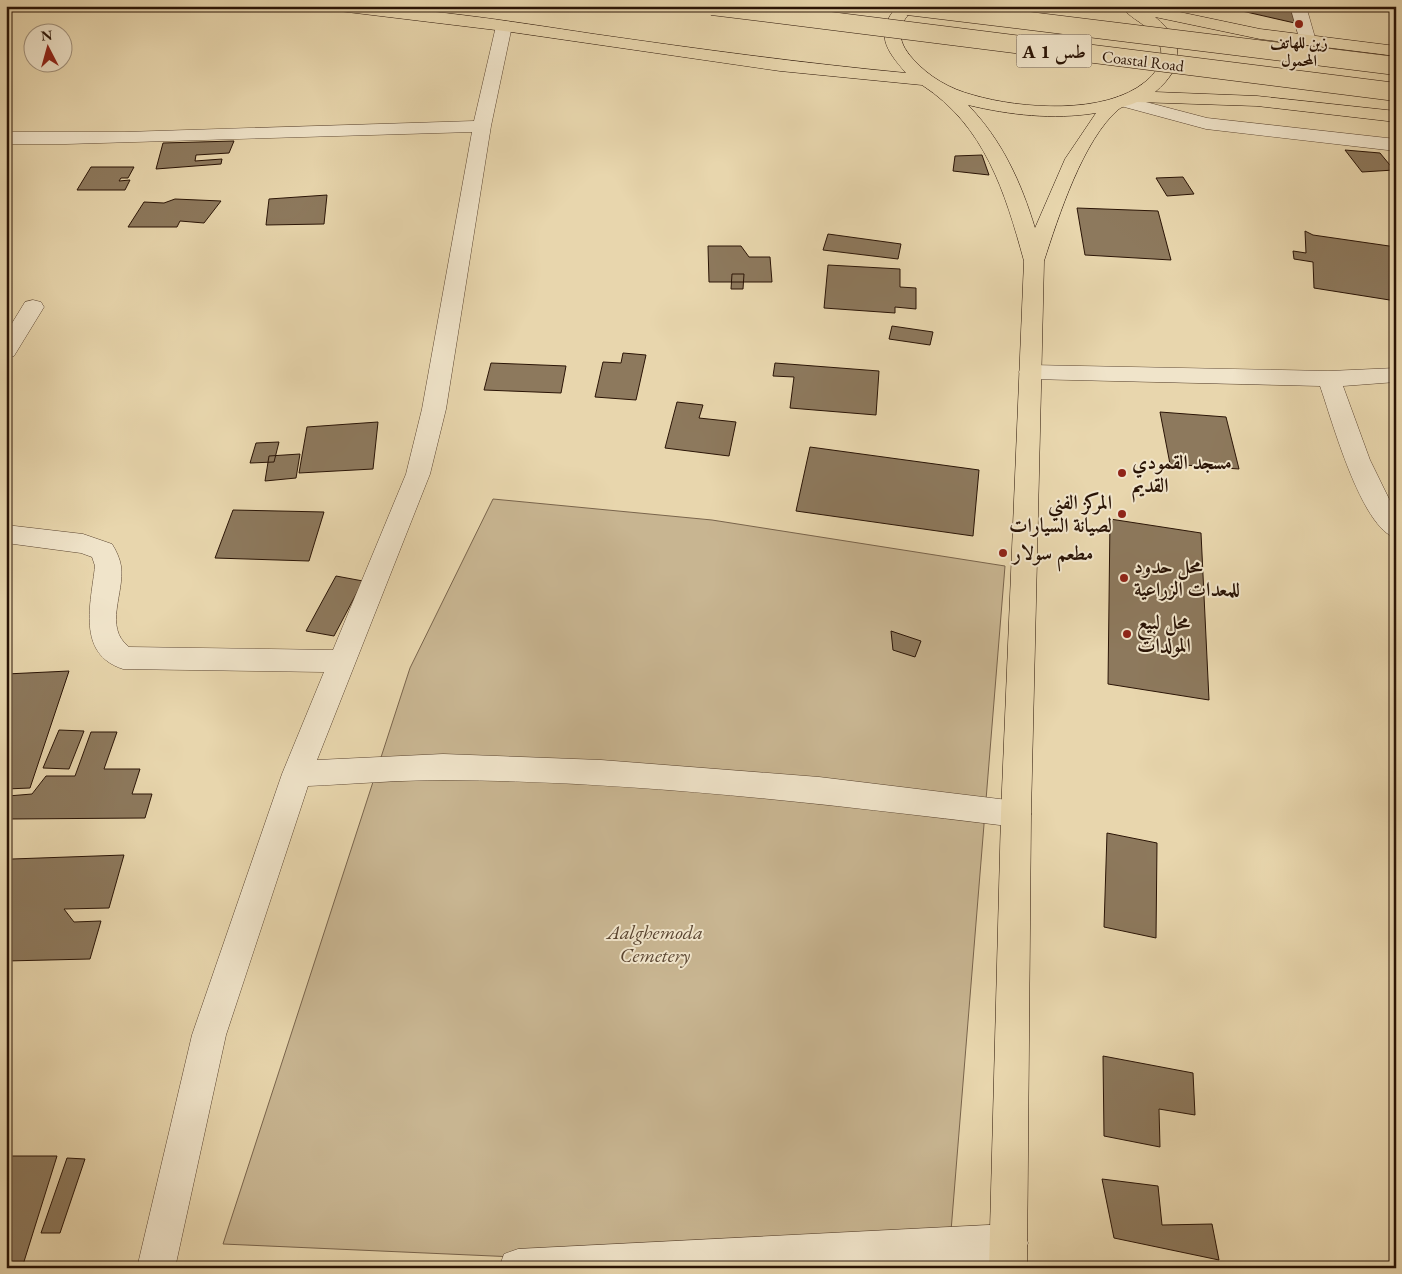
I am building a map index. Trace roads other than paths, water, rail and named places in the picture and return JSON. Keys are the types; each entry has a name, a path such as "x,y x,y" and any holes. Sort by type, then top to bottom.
{"highway":[{"path":"339,6 504,26 780,66 925,80"},
{"name":"Coastal Road","path":"712,6 1396,92"},
{"path":"908,6 899,13 892,29 893,46 904,63 925,80 942,89 972,100 1008,108 1044,112 1081,110 1124,101 1257,101 1396,117"},
{"name":"Coastal Road","path":"908,6 1396,66"},
{"path":"1129,6 1260,34 1396,51"},
{"path":"1009,1255 1016,814 1034,261 1055,197 1073,158 1097,122 1124,101 1156,84 1168,69 1170,53 1164,36 1150,20 1129,6"},
{"path":"942,89 982,132 998,158 1016,198 1034,261"}],"street":[{"path":"1298,6 1308,41"},
{"path":"156,1268 209,1036 297,774 418,474 434,409 482,126 504,26"},
{"path":"1124,101 1206,123 1396,145"},
{"path":"6,138 124,138 482,126"},
{"path":"6,351 33,307"},
{"path":"1030,372 1329,379 1396,376"},
{"path":"1329,379 1376,504 1391,526 1396,528"},
{"path":"6,534 83,544 103,551 108,566 102,625 108,647 123,658 342,660"},
{"path":"297,774 443,767 601,772 819,790 1016,814"},
{"path":"518,1268 1009,1255"}],"place":[{"name":"زين للهاتف المحمول","path":"1299,24"},
{"name":"مسجد القمودي القديم","path":"1122,473"},
{"name":"المركز الفني لصيانة السيارات","path":"1122,514"},
{"name":"مطعم سولار","path":"1003,553"},
{"name":"محل حدود للمعدات الزراعية","path":"1124,578"},
{"name":"محل لبيع المولدات","path":"1127,634"}],"park label":[{"name":"Aalghemoda Cemetery","path":"655,944"}]}
